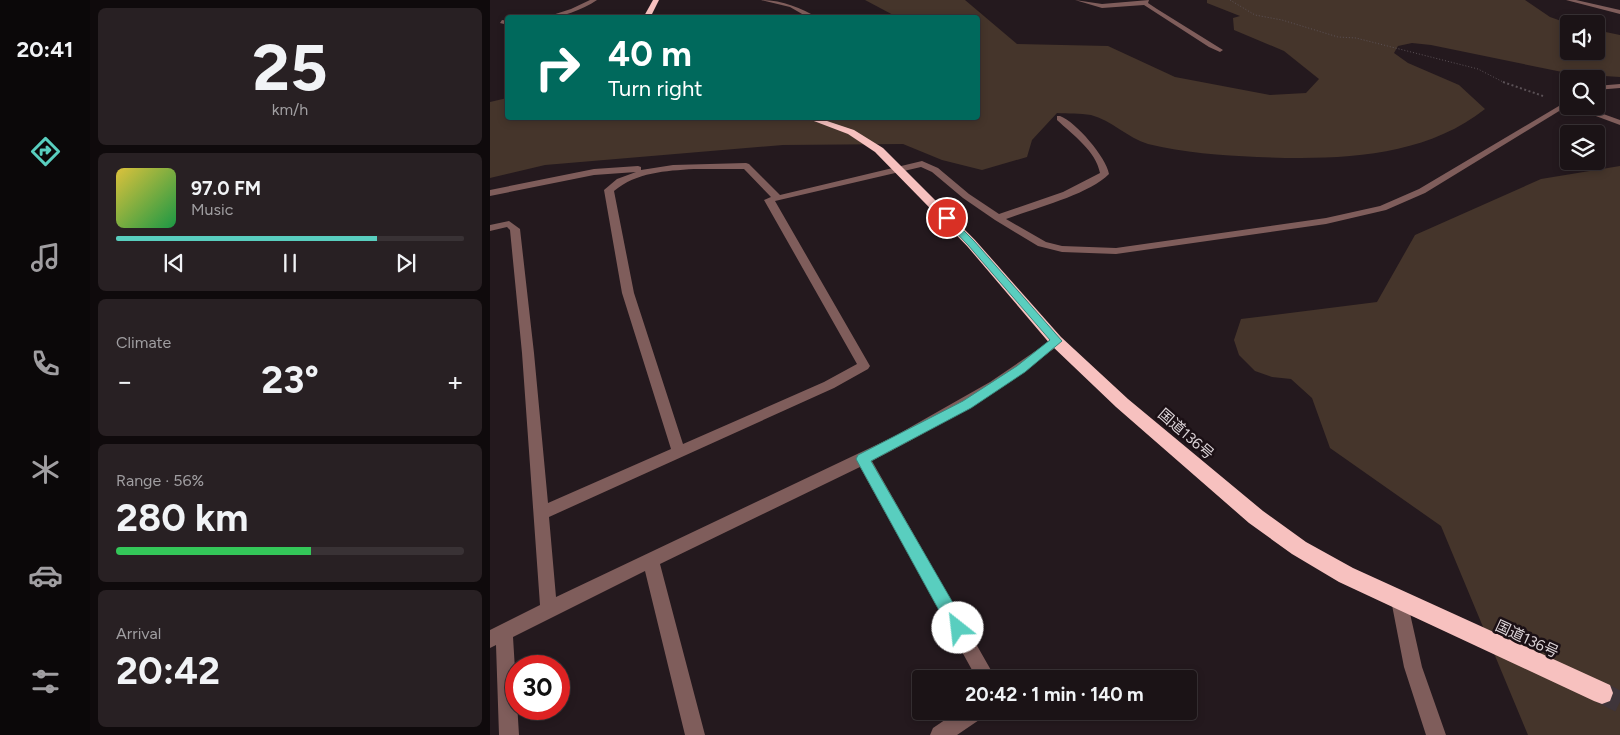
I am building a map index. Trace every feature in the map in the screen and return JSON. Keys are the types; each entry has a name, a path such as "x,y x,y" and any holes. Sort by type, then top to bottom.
{"highway":[{"path":"648,15 656,0"},
{"name":"国道136号","path":"817,120 851,132 880,150 971,243 1056,341 1122,403 1256,517 1299,548 1346,575 1602,693"}],"street":[{"path":"556,15 573,10 594,0"},
{"path":"764,0 792,6 808,15"},
{"path":"1078,0 1102,6 1146,1 1204,43 1220,50"},
{"path":"1569,0 1620,12"},
{"path":"1605,87 1620,86"},
{"path":"541,513 829,385 864,366 769,200 922,164 935,170 966,196 998,218 1042,244 1062,249 1116,250 1326,221 1383,208 1422,192 1560,109"},
{"path":"1599,115 1620,123"},
{"path":"998,218 1062,196 1094,182 1105,174 1105,168 1091,148 1060,118"},
{"path":"490,193 594,172 692,166 746,166 778,198"},
{"path":"666,168 621,180 609,190 628,293 679,452"},
{"path":"490,228 510,224 515,229 528,353 549,610"},
{"path":"509,735 497,636 863,459 967,404 1021,369 1056,341"},
{"path":"863,459 981,670"},
{"path":"651,561 695,735"},
{"path":"1399,600 1413,667 1436,735"},
{"path":"940,735 962,720"}],"path":[{"path":"1230,0 1255,15 1478,69 1510,86 1560,101"}],"shaded area":[{"path":"865,0 965,0 1017,44 1108,46 1175,77 1270,95 1306,93 1319,79 1284,51 1234,30 1233,18 1240,16 1207,3 1207,0 1525,0 1550,17 1560,20 1560,60 1605,60 1605,32 1620,35 1620,77 1605,76 1605,70 1560,70 1560,72 1431,45 1412,43 1398,46 1394,53 1408,63 1459,85 1485,109 1460,126 1434,138 1406,147 1377,153 1347,156 1317,158 1257,157 1175,150 1148,144 1133,138 1098,117 1083,114 1057,113 1032,140 1027,157 982,170 942,160 903,144 783,145 545,165 490,178 490,102 505,98 505,120 980,120 980,15 893,15"},
{"path":"1620,166 1620,735 1528,735 1441,526 1330,448 1312,398 1291,379 1272,377 1255,371 1239,355 1234,340 1241,319 1377,302 1415,235 1541,179 1605,170"}],"tunnel":[{"path":"1602,693 1620,702"}],"route":[{"path":"947,218 1056,341 1021,369 967,404 863,459 958,628"}]}
